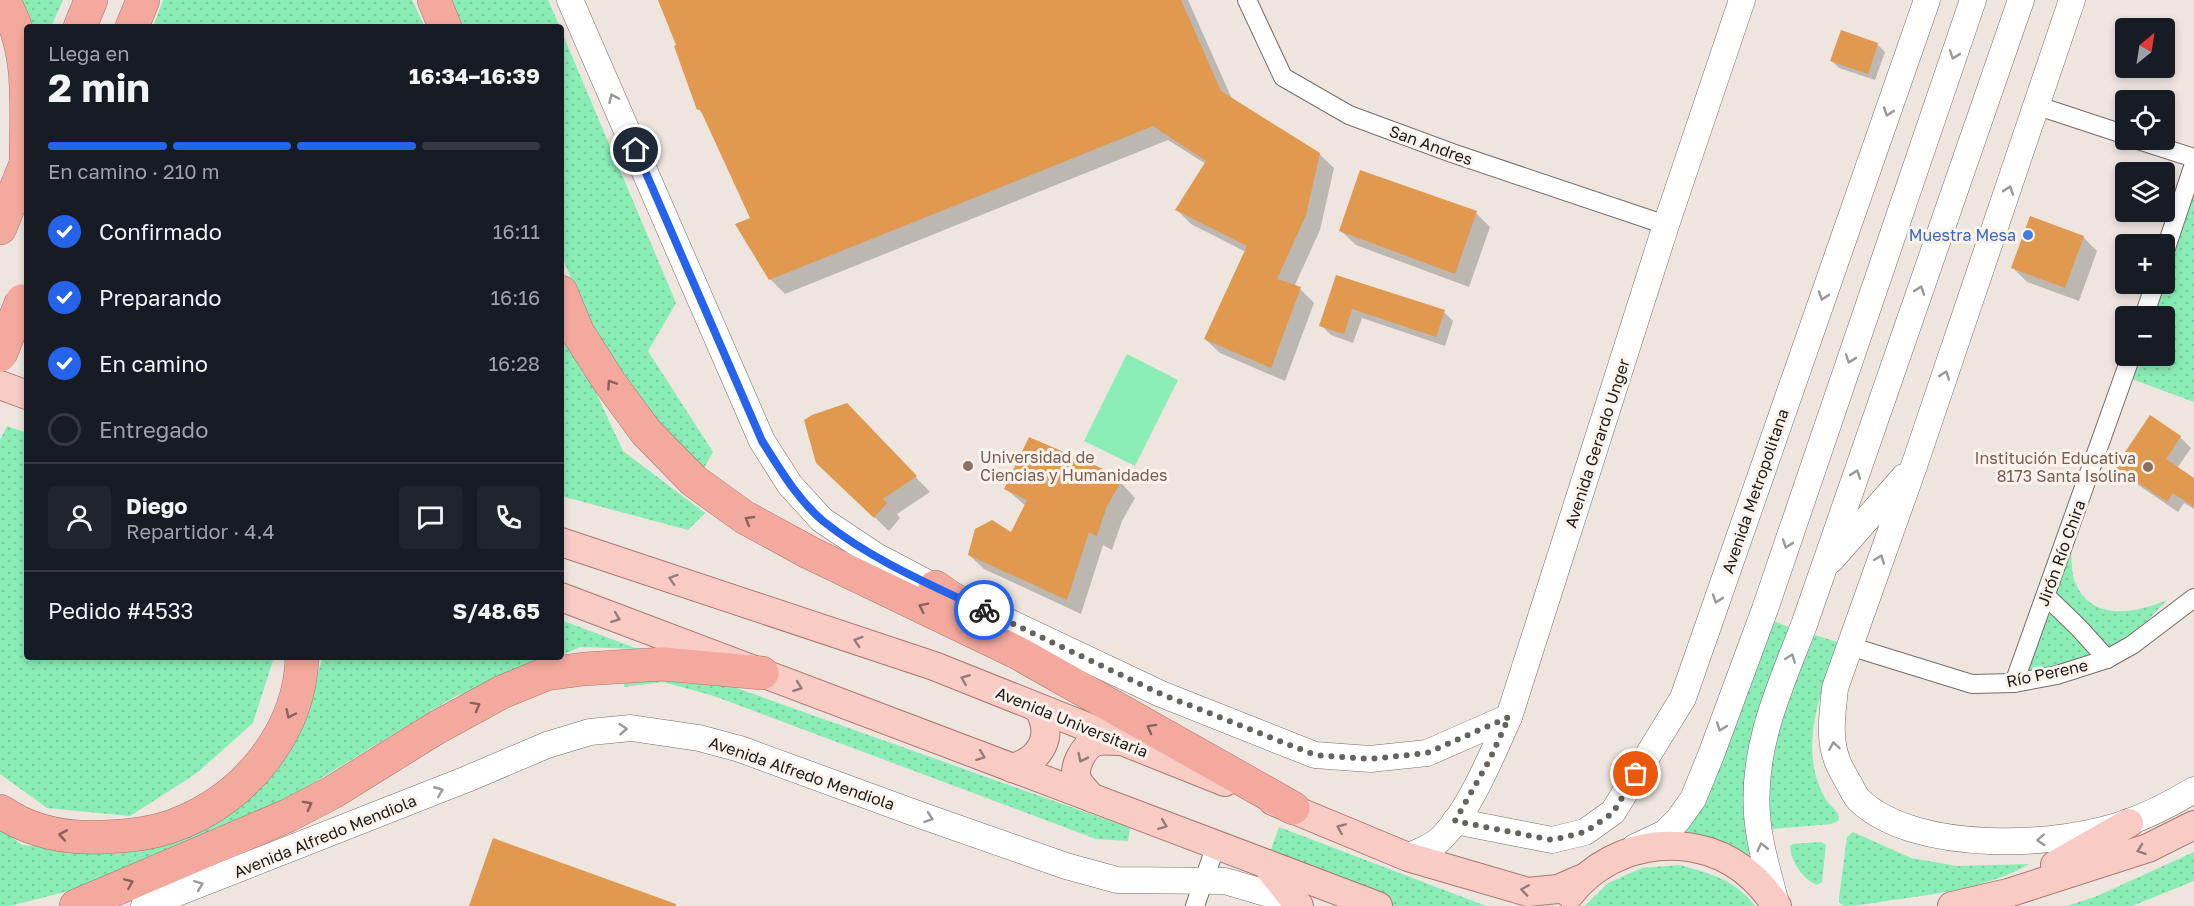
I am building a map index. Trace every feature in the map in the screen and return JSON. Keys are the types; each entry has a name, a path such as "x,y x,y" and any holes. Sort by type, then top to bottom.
{"highway":[{"path":"3,0 13,17 24,61"},
{"path":"81,24 91,0"},
{"path":"133,24 143,0"},
{"path":"434,0 444,24"},
{"path":"0,228 24,168"},
{"path":"0,355 24,295"},
{"path":"564,299 579,333 610,383 646,432 694,481 744,517 802,549 1018,653 1293,808"},
{"path":"935,587 1018,643 1060,676"},
{"path":"0,811 12,820 51,833 82,838 134,836 175,826 209,809 248,779 276,744 295,703 302,660"},
{"path":"76,906 287,816 333,792 502,692 546,674 663,664 762,673"}],"main road":[{"path":"0,337 24,347"},
{"path":"0,385 24,394"},
{"name":"Avenida Universitaria","path":"564,543 934,666 1293,808 1408,857 1528,892 1558,889 1581,879"},
{"path":"564,598 1378,906"},
{"path":"1012,768 1025,764 1033,758 1044,741 1045,723 1038,708"},
{"path":"1092,798 1076,776 1080,758 1095,742 1119,741"},
{"path":"2008,893 2128,823"},
{"path":"1952,906 2008,893 2148,848 2194,825"},
{"path":"1560,906 1581,879 1599,866 1618,855 1653,846 1689,846 1723,857 1753,877 1776,905"},
{"path":"1266,864 1298,906"}],"street":[{"path":"570,0 762,441 790,485 822,520 876,556 935,587 1161,694 1315,755 1370,759 1427,753 1509,717"},
{"name":"San Andres","path":"1247,0 1283,77 1349,115 1452,153 1666,225"},
{"name":"Avenida Gerardo Unger","path":"1408,857 1436,843 1455,821 1490,759 1509,717 1666,225 1742,0"},
{"name":"Avenida Metropolitana","path":"1455,821 1552,840 1585,832 1613,813 1683,698 1927,0"},
{"path":"1618,855 1665,833 1693,799 1769,598 1973,0"},
{"path":"1776,905 1759,827 1756,796 1768,719 1823,569 2021,0"},
{"path":"2072,0 2038,106 1914,466 1835,688 1831,726 1836,759 1857,799 1886,820 1919,831 1961,839 2006,842 2065,839 2128,823 2194,790"},
{"path":"2038,106 2115,131"},
{"path":"2169,150 2194,158"},
{"path":"2171,234 2194,164"},
{"name":"Jirón Río Chira","path":"2014,683 2127,366"},
{"path":"1823,569 1914,466"},
{"path":"2046,596 2107,659"},
{"name":"Río Perene","path":"1849,646 1972,684 2014,683 2057,675 2107,659 2132,645 2194,598"},
{"name":"Avenida Alfredo Mendiola","path":"144,906 445,788 547,745 590,732 631,728 699,738 740,749 1066,866 1117,880 1225,881 1258,889 1298,906"},
{"path":"1195,906 1216,845"}],"green space":[{"path":"19,0 63,0 52,24 31,24"},
{"path":"163,0 412,0 424,24 154,24"},
{"path":"448,0 548,0 559,24 459,24"},
{"path":"564,37 676,303 648,351 713,452 704,468 675,447 599,341 564,262"},
{"path":"2194,194 2194,402 2132,379 2137,366 2175,366 2175,306 2156,306 2160,294 2175,294 2175,251"},
{"path":"564,323 623,451 705,513 688,530 564,497"},
{"path":"1127,354 1178,380 1135,466 1084,441"},
{"path":"7,426 24,432 24,660 273,660 253,723 197,773 130,816 47,808 0,774 0,440"},
{"path":"2071,551 2074,580 2083,596 2093,604 2104,609 2129,611 2167,600 2148,620 2102,656 2025,673"},
{"path":"1769,619 1791,628 1765,700 1759,866 1676,835 1704,800 1715,779"},
{"path":"564,621 638,649 581,647 564,654"},
{"path":"1809,633 1840,643 1820,700 1812,739 1817,779 1825,798 1839,816 1838,821 1831,824 1772,829 1767,807 1767,767"},
{"path":"322,660 547,660 454,697 282,802 72,890 10,906 0,906 0,828 22,845 110,854 228,815 290,752"},
{"path":"625,676 725,684 1130,828 1128,841 1096,839 714,696 663,682 624,687"},
{"path":"1279,827 1486,906 1389,906 1268,858"},
{"path":"1853,832 1911,858 1957,866 2029,864 1997,879 1960,889 1844,906 1839,902 1839,898 1847,837"},
{"path":"1821,842 1826,845 1822,882 1817,885 1798,869 1790,846"},
{"path":"2194,852 2194,881 2132,906 2067,906 2097,896"},
{"path":"1679,865 1721,879 1739,890 1755,906 1585,906 1608,883 1642,868"}],"building":[{"path":"658,0 1181,0 1221,91 1320,153 1306,215 1277,279 1301,287 1271,368 1204,339 1247,246 1175,210 1206,161 1153,126 769,280 735,224 750,218 700,109 697,110 674,46 676,45"},
{"path":"1841,30 1878,43 1868,74 1830,61"},
{"path":"1360,170 1477,211 1455,274 1339,231"},
{"path":"2030,216 2084,236 2065,288 2011,268"},
{"path":"1336,275 1445,310 1436,337 1352,309 1344,334 1319,326"},
{"path":"847,403 917,476 883,499 887,503 874,518 816,463 804,420"},
{"path":"2150,415 2181,436 2166,459 2194,478 2194,507 2173,493 2167,502 2115,467"},
{"path":"1029,437 1115,474 1112,479 1121,482 1107,506 1097,536 1089,532 1067,600 968,555 975,529 992,520 1011,532 1027,500 1004,489"},
{"path":"493,838 676,904 676,906 469,906"}],"way so far":[{"path":"984,610 1161,694 1315,755 1370,759 1427,753 1509,717 1490,759 1455,821 1552,840 1585,832 1613,813 1636,774"}],"place":[{"name":"Muestra Mesa","path":"2028,235"},
{"name":"Universidad de Ciencias y Humanidades","path":"968,466"},
{"name":"Institución Educativa 8173 Santa Isolina","path":"2148,467"}],"route":[{"path":"636,150 762,441 790,485 822,520 876,556 984,610"}]}
